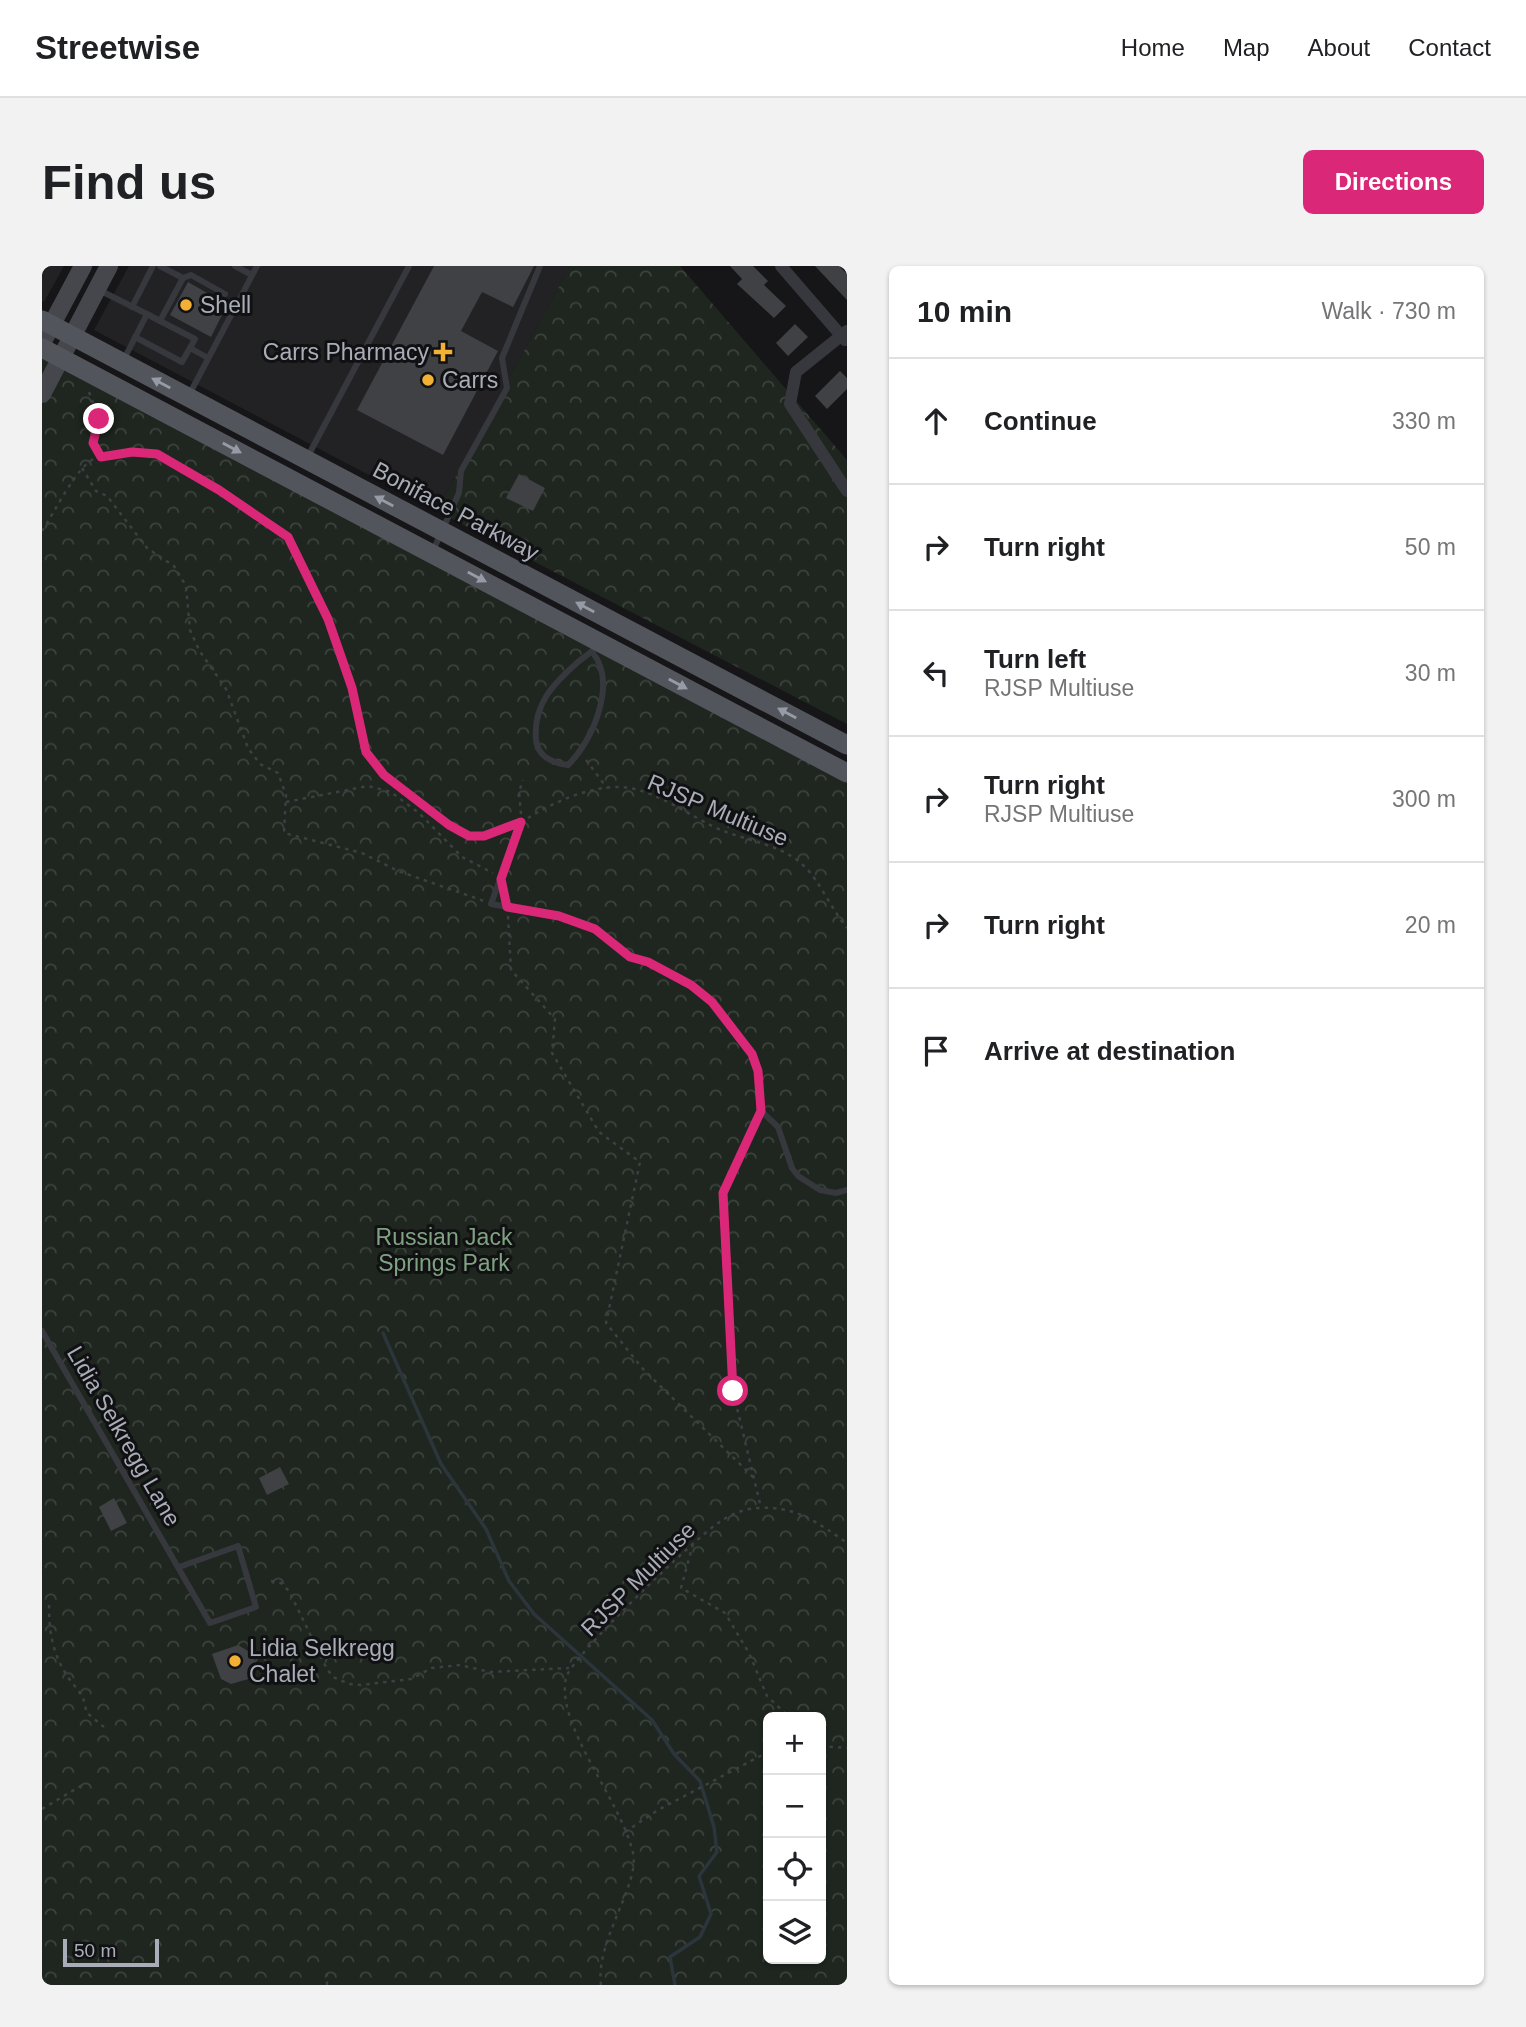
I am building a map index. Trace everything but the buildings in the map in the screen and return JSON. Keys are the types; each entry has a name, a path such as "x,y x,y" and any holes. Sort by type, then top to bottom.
{"main road":[{"path":"83,266 47,322 42,346 432,554 596,647 847,773"},
{"path":"42,394 110,266"},
{"name":"Boniface Parkway","path":"47,322 847,745"}],"street":[{"path":"781,266 845,336 796,372 789,404 847,491"}],"lane":[{"path":"132,307 153,266"},
{"path":"160,266 183,278"},
{"path":"235,266 252,275"},
{"path":"188,397 257,266"},
{"path":"306,459 410,266"},
{"path":"432,554 459,493 461,471 507,388 502,358 540,266"},
{"path":"160,321 183,278 191,275 225,294"},
{"path":"97,289 195,339 182,362 135,337"},
{"path":"122,363 147,314"},
{"path":"190,348 208,358"},
{"path":"596,647 602,663 602,688 593,733 568,765 556,763 543,756 537,745 537,709 562,677 596,647"},
{"path":"521,822 491,904 559,916 595,929 630,957 648,962 691,985 712,1002 752,1054 758,1071 761,1111 778,1128 792,1168 798,1176 820,1190 835,1193 847,1189"},
{"name":"Lidia Selkregg Lane","path":"42,1331 210,1623 256,1607 238,1546 179,1567"}],"path":[{"path":"85,384 99,419 93,443 101,457"},
{"name":"RJSP Multiuse","path":"42,531 64,498 76,473 93,459 132,452 157,454 219,490 288,537 328,619 352,688 366,752 384,775 449,825 469,836 484,836 521,822 549,805 620,786 650,795 722,831 774,848 804,866 847,928"},
{"path":"82,468 96,491 107,496 147,548 174,566 186,586 194,640 226,689 248,748 260,764 278,773 286,802 284,834 362,853 398,871 491,904"},
{"path":"580,753 607,788"},
{"path":"521,822 519,792 523,780"},
{"path":"286,802 368,786 391,792 419,813 462,857 501,879"},
{"path":"507,907 511,970 555,1019 552,1053 599,1132 640,1162 606,1324 643,1369 754,1478"},
{"path":"761,1111 723,1193 723,1216 729,1258 733,1391 761,1508"},
{"name":"RJSP Multiuse","path":"569,1668 594,1645 632,1601 694,1542 739,1511 761,1508 793,1511 812,1518 847,1543"},
{"path":"694,1542 681,1588 725,1613 749,1653 767,1696 784,1712"},
{"path":"271,1581 286,1586 327,1669 333,1677 349,1684 411,1679 432,1668 460,1665 490,1672 569,1668 565,1703 576,1732 611,1794 634,1854 633,1865 612,1922 599,1971 601,1985"},
{"path":"49,1605 49,1637 65,1674 85,1697 86,1712 104,1727"},
{"path":"826,1746 847,1748"},
{"path":"625,1832 658,1811 763,1755"},
{"path":"42,1809 84,1784"},
{"path":"327,1969 327,1985"},
{"path":"42,1981 50,1985"}],"shaded area":[{"path":"42,266 64,266 44,302 42,301"},
{"path":"129,266 570,266 437,511 94,330"}],"green space":[{"path":"570,266 680,266 847,460 847,724 437,511"},
{"name":"Russian Jack Springs Park","path":"42,354 847,783 847,1985 42,1985"}],"waterway":[{"path":"383,1333 441,1464 486,1529 509,1581 534,1614 652,1720 674,1754 700,1781 714,1827 717,1852 699,1876 711,1914 700,1937 670,1957 675,1985"}],"place":[{"name":"Shell","path":"186,305"},
{"name":"Carrs Pharmacy","path":"443,352"},
{"name":"Carrs","path":"428,380"},
{"name":"Lidia Selkregg Chalet","path":"235,1661"}],"route":[{"path":"99,419 93,443 101,457 132,452 157,454 219,490 288,537 328,619 352,688 366,752 384,775 449,825 469,836 484,836 521,822 501,879 507,907 559,916 595,929 630,957 648,962 691,985 712,1002 752,1054 758,1071 761,1111 723,1193 723,1227 729,1258 733,1391"}]}
